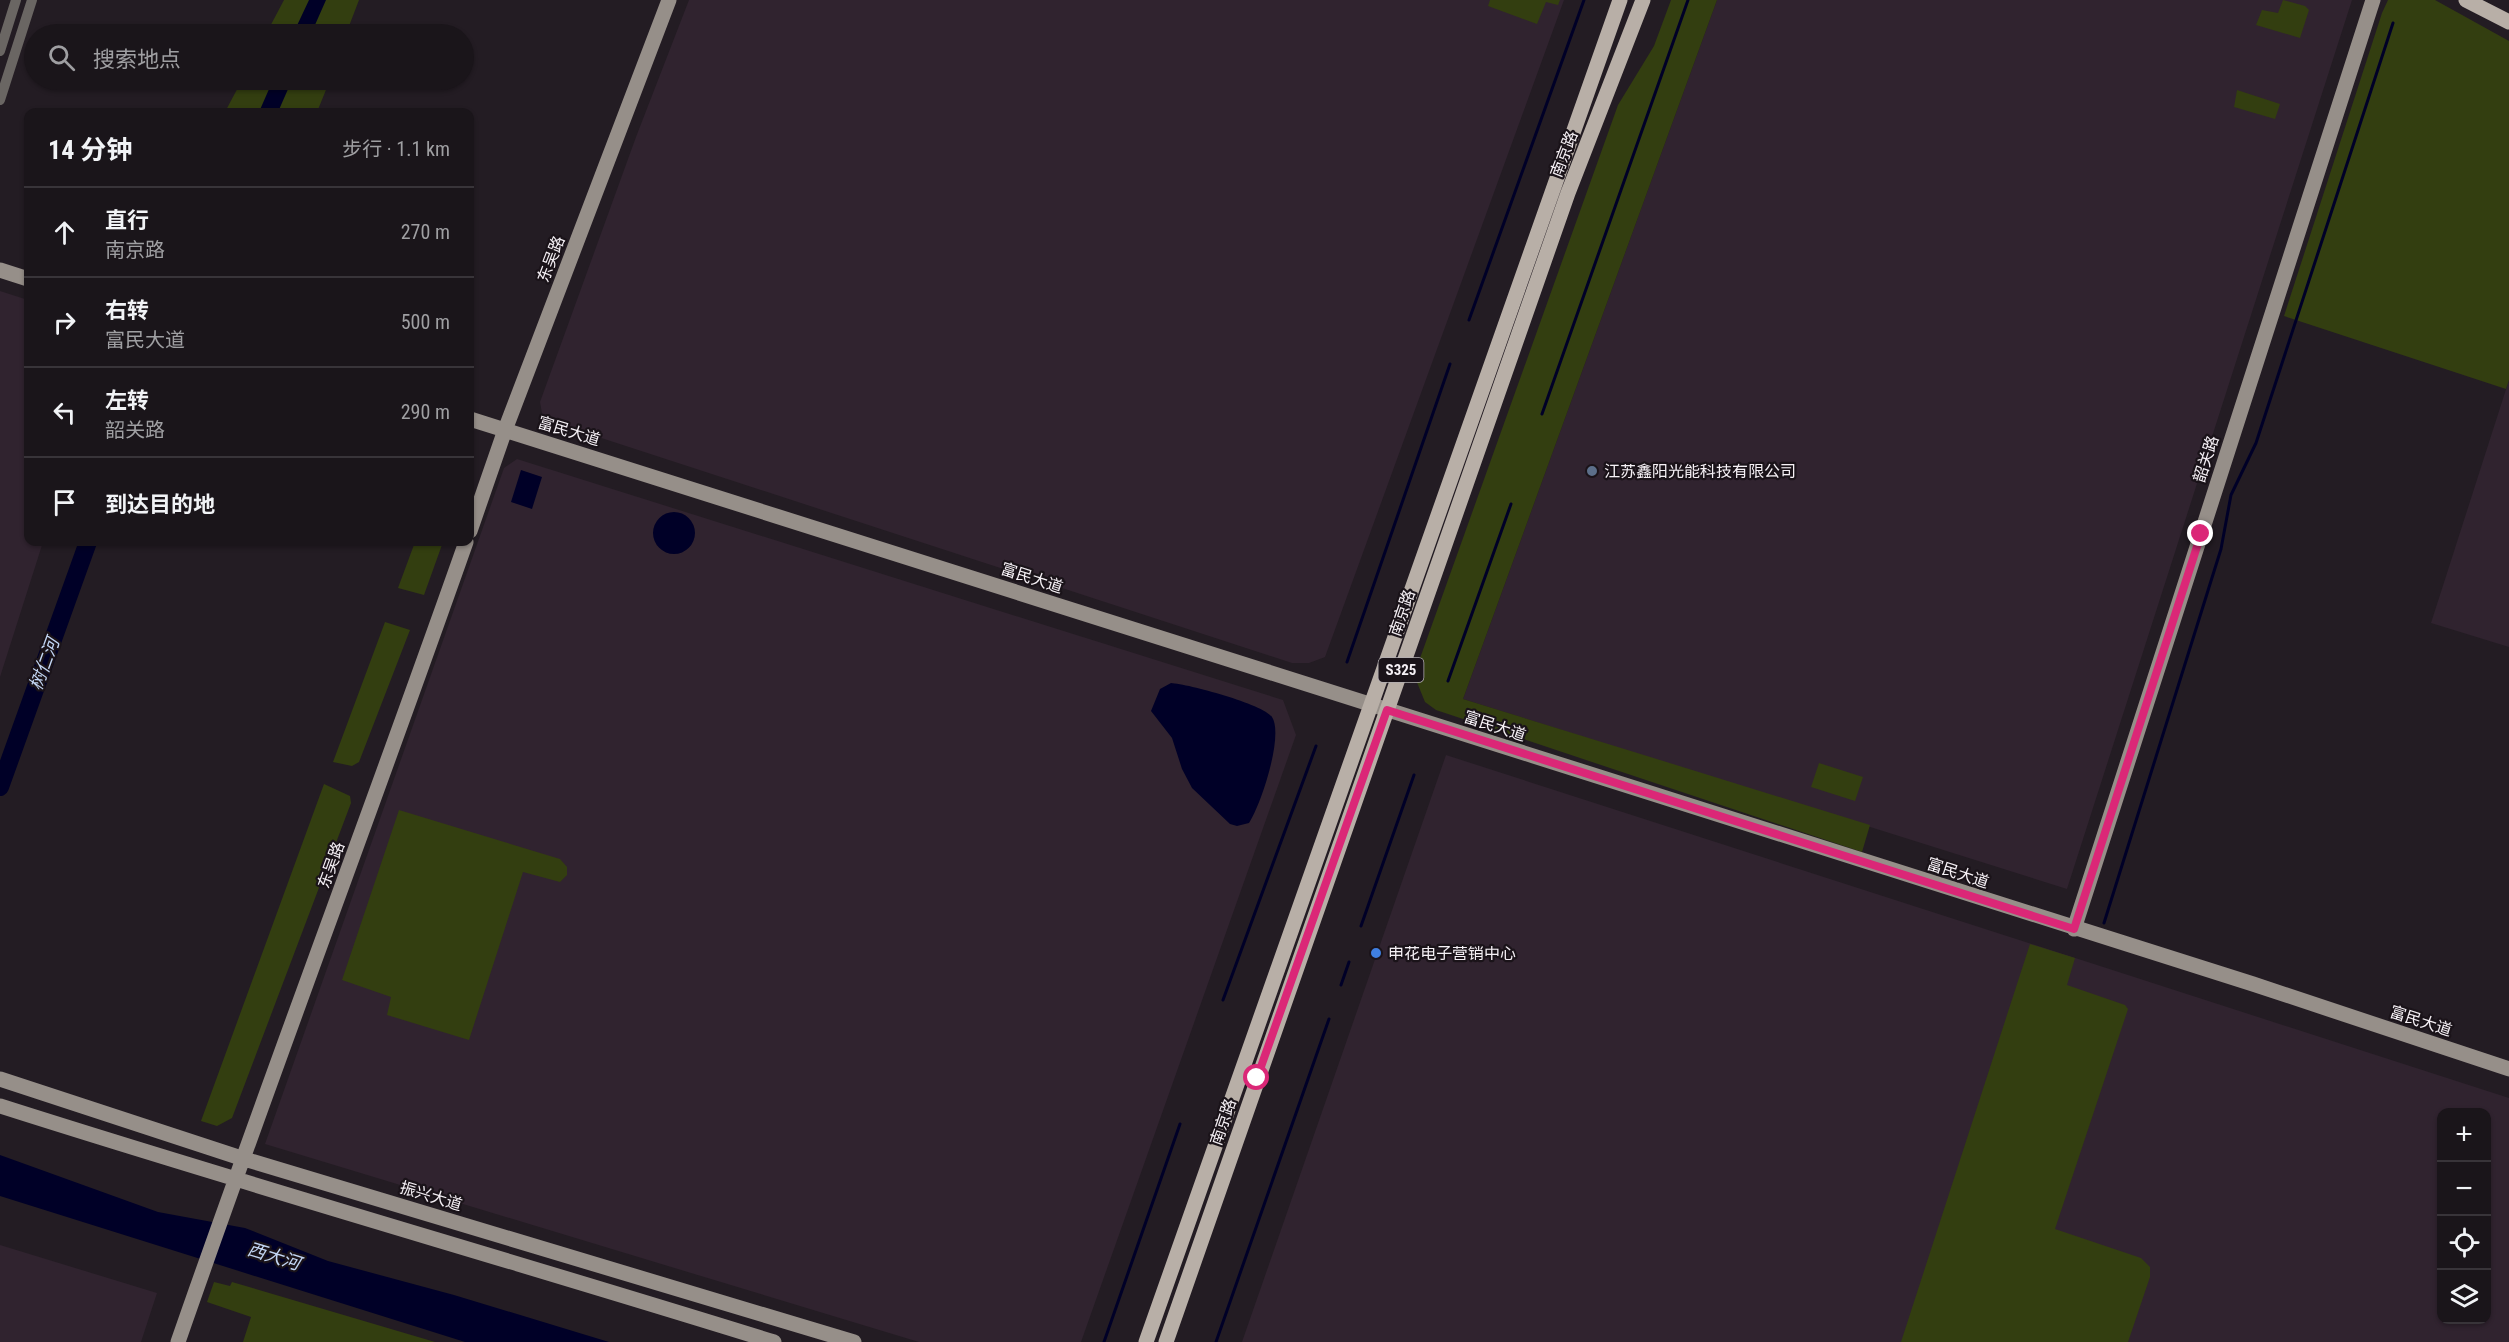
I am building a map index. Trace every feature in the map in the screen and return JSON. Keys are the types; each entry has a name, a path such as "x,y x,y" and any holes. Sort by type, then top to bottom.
{"main road":[{"name":"南京路","path":"1166,1342 1620,0"},
{"name":"南京路","path":"1146,1342 1568,192 1643,0"},
{"path":"2466,0 2509,22"}],"street":[{"path":"0,51 16,0"},
{"path":"24,24 32,0"},
{"name":"东吴路","path":"474,519 505,430 669,0"},
{"name":"韶关路","path":"2074,929 2373,0"},
{"path":"0,99 24,25"},
{"path":"0,270 24,278"},
{"name":"富民大道","path":"474,420 2509,1069"},
{"name":"东吴路","path":"178,1342 241,1158 382,779 465,546"},
{"name":"振兴大道","path":"0,1079 241,1158 854,1342"},
{"path":"0,1106 234,1181 570,1279 774,1342"}],"shaded area":[{"path":"689,0 1564,0 1325,657 1309,663 1292,663 543,419 540,402 636,137"},
{"path":"1717,0 2352,0 2067,889 1463,699"},
{"path":"0,291 24,299 24,546 42,546 0,677"},
{"path":"2509,380 2509,647 2431,623"},
{"path":"517,459 1283,700 1296,735 1081,1342 919,1342 265,1144 504,468"},
{"path":"1446,755 2509,1098 2509,1342 1242,1342"},
{"path":"0,1245 157,1293 141,1342 0,1342"}],"green space":[{"path":"284,0 359,0 350,24 271,24"},
{"path":"1490,0 1560,0 1558,5 1546,2 1537,24 1488,6"},
{"path":"1671,0 1717,0 1463,699 1870,825 1862,852 1436,710 1425,702 1414,675 1618,105 1654,46"},
{"path":"2283,0 2305,6 2309,10 2300,38 2256,25 2262,10 2278,13"},
{"path":"2388,0 2435,0 2509,41 2509,380 2506,389 2284,316"},
{"path":"237,90 326,90 319,108 227,108"},
{"path":"2237,90 2280,104 2275,119 2234,107"},
{"path":"414,546 442,546 424,595 398,588"},
{"path":"385,622 410,630 359,762 352,766 333,762"},
{"path":"1819,763 1863,777 1855,801 1811,787"},
{"path":"324,784 350,796 351,803 232,1118 217,1126 201,1121"},
{"path":"399,810 560,859 567,867 567,875 560,882 523,872 469,1040 387,1015 391,997 342,980"},
{"path":"2030,944 2075,958 2067,985 2125,1005 2128,1009 2055,1229 2141,1258 2150,1267 2150,1277 2128,1342 1901,1342"},
{"path":"214,1282 230,1286 232,1282 435,1342 243,1342 251,1317 207,1302"}],"water":[{"path":"309,0 326,0 315,24 298,24"},
{"path":"269,90 288,90 280,108 261,108"},
{"path":"521,470 542,477 532,509 511,502"},
{"path":"674,512 689,518 695,533 689,548 674,554 659,548 653,533 659,518"},
{"path":"1171,683 1241,701 1255,706 1272,717 1275,739 1270,770 1249,823 1237,826 1230,824 1192,788 1182,769 1172,738 1151,711 1160,689"},
{"name":"西大河","path":"0,1155 158,1212 245,1228 328,1261 454,1295 609,1342 465,1342 0,1196"}],"waterway":[{"path":"1469,320 1584,0"},
{"path":"1542,414 1688,0"},
{"path":"2104,923 2221,549 2231,495 2256,443 2393,23"},
{"path":"1347,662 1450,364"},
{"path":"1448,681 1511,504"},
{"name":"树仁河","path":"0,787 87,546"},
{"path":"1223,1000 1316,746"},
{"path":"1361,926 1414,775"},
{"path":"1341,985 1349,962"},
{"path":"1216,1342 1329,1019"},
{"path":"1104,1342 1180,1124"}],"place":[{"name":"江苏鑫阳光能科技有限公司","path":"1592,471"},
{"name":"申花电子营销中心","path":"1376,953"}],"route":[{"path":"1257,1078 1387,710 2074,929 2201,534"}]}
